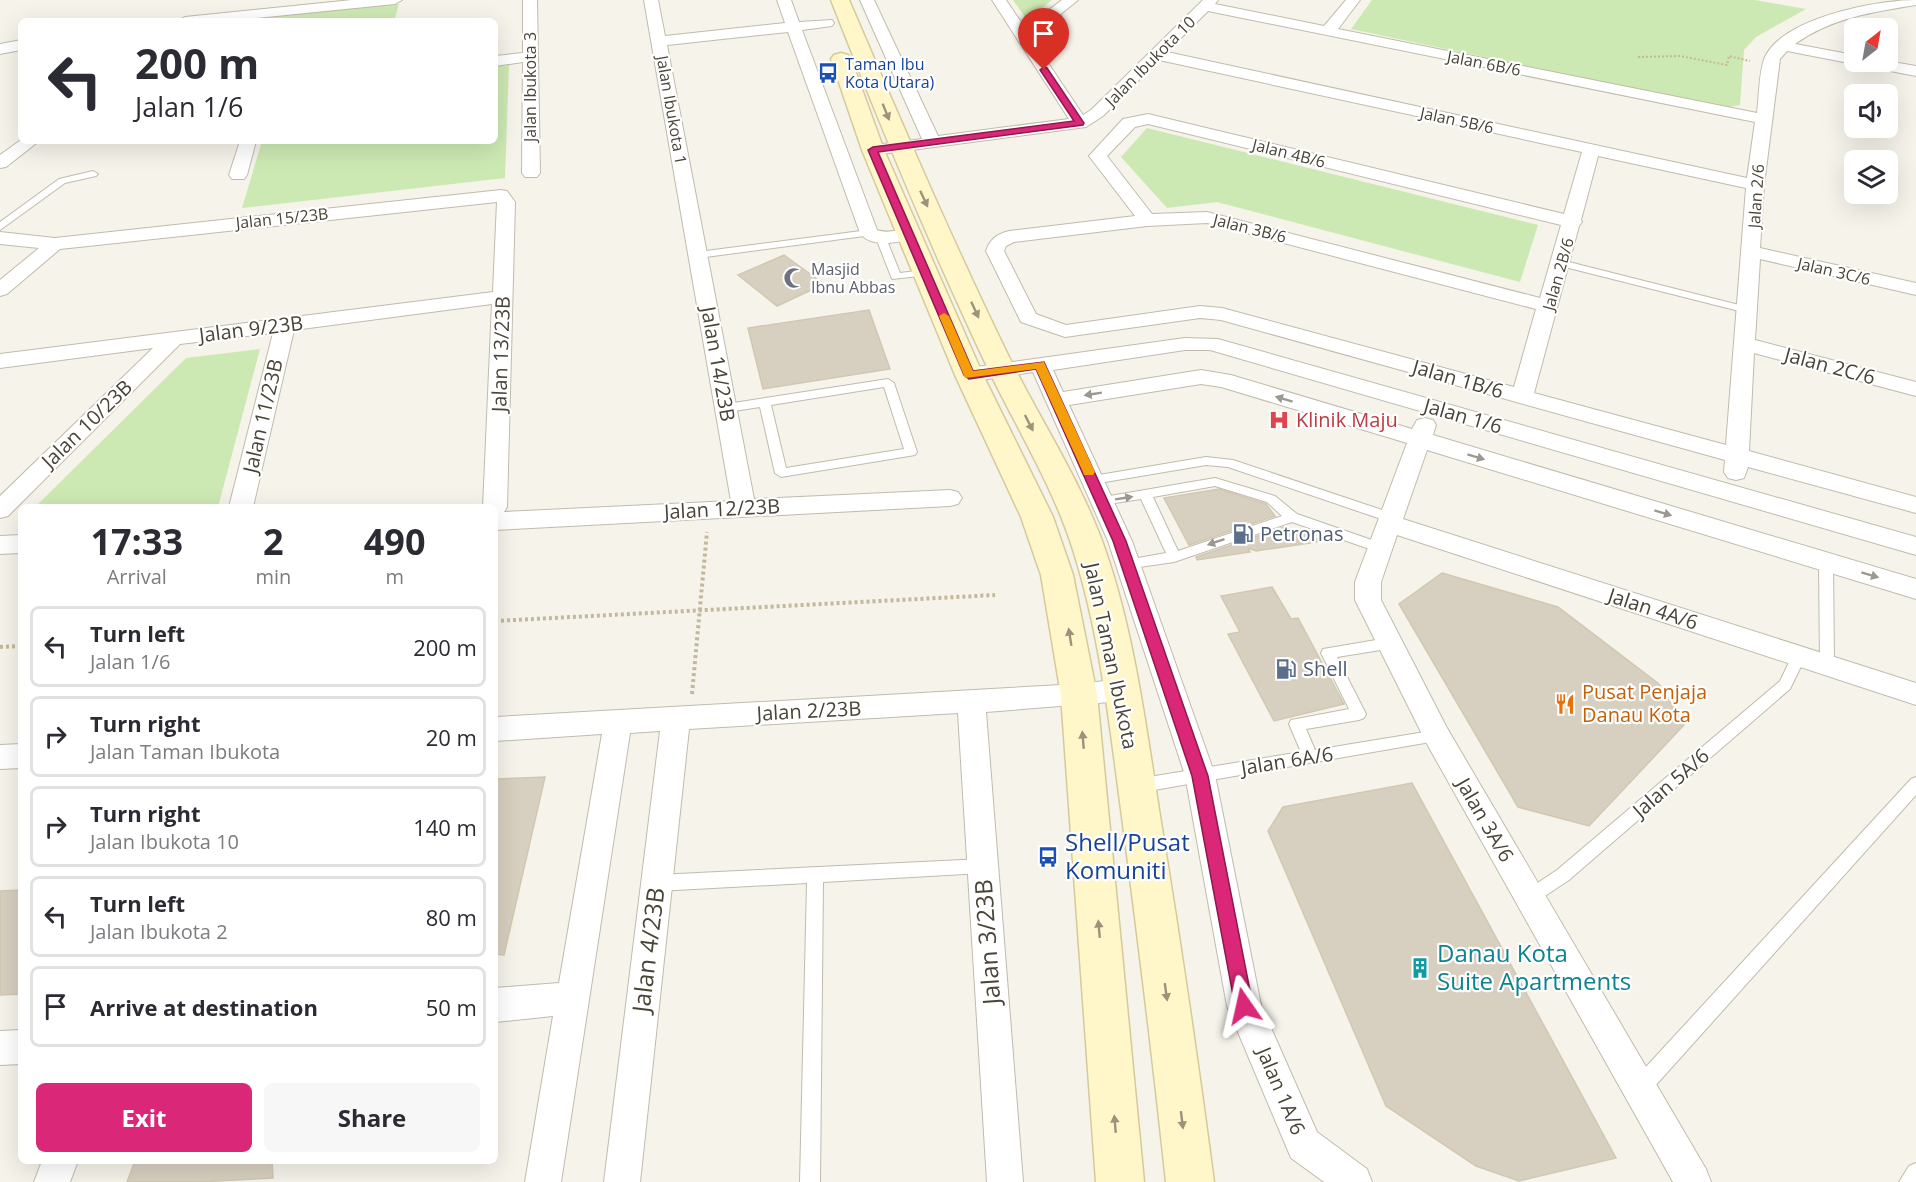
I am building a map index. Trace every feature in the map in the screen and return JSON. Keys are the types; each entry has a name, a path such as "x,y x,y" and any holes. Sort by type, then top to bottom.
{"main road":[{"name":"Jalan Taman Ibukota","path":"830,10 900,146 1002,370 1074,511 1089,551 1105,609 1122,690 1176,1062 1190,1182"},
{"name":"Jalan Taman Ibukota","path":"830,10 873,150 969,375 1037,517 1048,545 1066,616 1079,695 1120,1182"}],"street":[{"path":"208,18 309,5 394,0"},
{"name":"Jalan Ibukota 3","path":"530,0 531,173"},
{"name":"Jalan Ibukota 1","path":"651,0 692,220"},
{"path":"784,0 875,235 909,234"},
{"path":"867,0 932,142"},
{"path":"999,0 1080,123"},
{"path":"1020,34 1031,31 1071,0"},
{"path":"1327,32 1353,0"},
{"path":"1782,46 1797,35 1838,16 1916,1"},
{"name":"Jalan Ibukota 10","path":"873,150 1080,123 1097,113 1208,3"},
{"name":"Jalan 6B/6","path":"1208,3 1327,32 1763,119"},
{"path":"659,41 794,27 830,10"},
{"path":"0,50 18,46"},
{"path":"1782,46 1844,58"},
{"name":"Jalan 2/6","path":"1734,493 1755,185 1772,58 1782,46"},
{"name":"Jalan 5B/6","path":"1158,55 1755,185"},
{"path":"498,61 530,57"},
{"path":"1898,69 1916,72"},
{"name":"Jalan 4B/6","path":"1147,220 1098,156 1129,123 1148,119 1573,222"},
{"path":"0,163 27,144"},
{"path":"238,175 247,144"},
{"name":"Jalan 2B/6","path":"1522,397 1592,149"},
{"name":"Jalan 15/23B","path":"55,244 488,196 501,195 506,202"},
{"name":"Jalan 13/23B","path":"495,504 506,202"},
{"name":"Jalan 3B/6","path":"1013,290 994,251 998,243 1009,237 1147,220 1207,218 1220,219 1549,306"},
{"name":"Jalan 14/23B","path":"692,220 744,508"},
{"path":"0,238 55,244"},
{"path":"0,290 55,244"},
{"name":"Jalan 3C/6","path":"1752,252 1916,289"},
{"name":"Jalan 1B/6","path":"1013,290 1028,318 1065,331 1200,312 1222,314 1916,505"},
{"name":"Jalan 9/23B","path":"0,361 503,297"},
{"name":"Jalan 11/23B","path":"243,504 285,325"},
{"name":"Jalan 10/23B","path":"0,510 174,339"},
{"name":"Jalan 1/6","path":"969,375 1185,344 1211,344 1916,546"},
{"name":"Jalan 2C/6","path":"1744,344 1916,389"},
{"name":"Jalan 1A/6","path":"1040,365 1120,541 1200,776 1244,1006 1304,1145 1354,1182"},
{"path":"1056,400 1201,376 1223,380 1916,588"},
{"name":"Jalan 3A/6","path":"1432,408 1368,582 1368,600 1388,644 1437,736 1693,1182"},
{"name":"Jalan 12/23B","path":"498,520 950,498"},
{"name":"Jalan 4A/6","path":"1387,530 1916,694"},
{"path":"0,545 18,544"},
{"name":"Jalan 2/23B","path":"498,729 1079,695 1122,690"},
{"name":"Jalan 3/23B","path":"971,701 1005,1182"},
{"name":"Jalan 4/23B","path":"622,1182 657,883 683,718"},
{"path":"543,1182 618,722"},
{"path":"0,757 18,756"},
{"path":"498,1005 572,998"},
{"path":"0,1048 18,1047"},
{"path":"52,1182 59,1164"}],"lane":[{"path":"0,227 62,181 93,174"},
{"path":"698,255 875,235 896,277 925,273"},
{"path":"1561,264 1747,310"},
{"path":"727,408 765,402 888,383 910,452 781,473 765,402"},
{"path":"1098,491 1206,460 1229,464 1387,530"},
{"path":"1098,491 1145,494 1215,482 1270,499 1292,517"},
{"path":"1145,494 1174,557"},
{"path":"1126,564 1174,557 1292,517 1387,530"},
{"path":"1826,562 1827,665"},
{"path":"1311,757 1296,724 1359,714 1328,653 1388,644"},
{"name":"Jalan 5A/6","path":"1530,897 1563,875 1785,685 1798,656"},
{"name":"Jalan 6A/6","path":"1136,786 1437,736"},
{"path":"1640,1088 1916,784"},
{"path":"657,883 982,866"},
{"path":"810,1182 815,875"},
{"path":"1909,1182 1916,1173"}],"path":[{"path":"1638,57 1680,56 1727,65 1729,56 1772,66"},
{"path":"683,718 700,610 709,510"},
{"path":"498,621 995,595"},
{"path":"0,647 18,646"}],"green space":[{"path":"1013,0 1052,0 1027,20"},
{"path":"1372,0 1755,0 1806,9 1756,37 1744,50 1740,105 1724,108 1351,29"},
{"path":"399,4 395,18 262,18"},
{"path":"509,65 505,178 242,208 261,144 498,144 498,66"},
{"path":"1147,128 1538,225 1520,282 1217,202 1167,208 1121,157"},
{"path":"260,349 219,504 38,504 186,358"}],"building":[{"path":"784,255 824,284 777,306 738,275"},
{"path":"869,310 890,369 763,389 748,328"},
{"path":"1219,489 1266,504 1275,516 1189,545 1164,498"},
{"path":"1284,527 1323,541 1256,551 1248,548 1250,552 1197,560 1196,557"},
{"name":"Pusat Penjaja Danau Kota","path":"1442,573 1558,607 1659,684 1684,725 1589,826 1518,807 1399,604"},
{"name":"Shell","path":"1272,587 1291,619 1298,618 1344,704 1274,721 1228,634 1240,632 1221,596"},
{"path":"545,777 504,955 498,954 498,779"},
{"name":"Danau Kota Suite Apartments","path":"1412,783 1616,1158 1519,1181 1476,1166 1386,1106 1268,831 1283,807"},
{"path":"18,890 18,994 0,995 0,891"},
{"path":"134,1164 272,1164 273,1178 197,1182 127,1182"}],"slow traffic":[{"path":"944,316 969,375 1040,365 1089,472"}],"place":[{"name":"Taman Ibu Kota (Utara)","path":"828,73"},
{"name":"Masjid Ibnu Abbas","path":"794,278"},
{"name":"Klinik Maju","path":"1279,420"},
{"name":"Petronas","path":"1243,534"},
{"name":"Shell","path":"1286,669"},
{"name":"Pusat Penjaja Danau Kota","path":"1565,704"},
{"name":"Shell/Pusat Komuniti","path":"1048,857"},
{"name":"Danau Kota Suite Apartments","path":"1420,968"}],"route":[{"path":"1044,70 1080,123 873,150 969,375 1040,365 1120,541 1200,776 1244,1006"}]}
